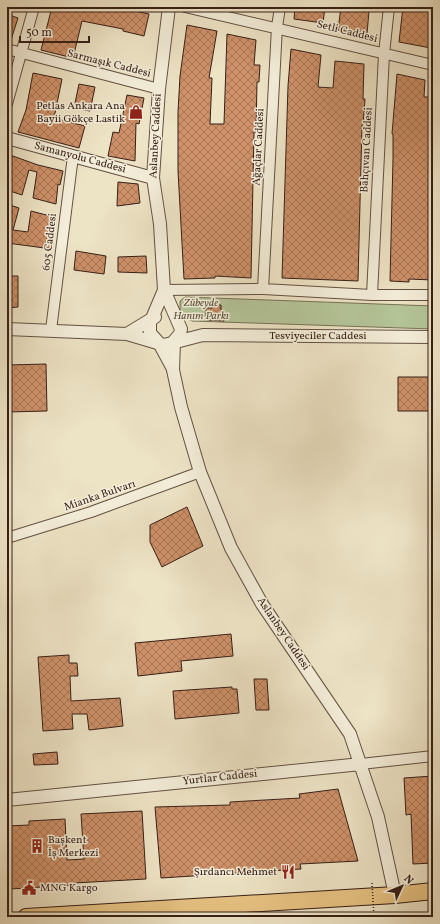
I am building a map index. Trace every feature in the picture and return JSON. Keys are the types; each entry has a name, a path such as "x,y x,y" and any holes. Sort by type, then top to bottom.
{"main road":[{"path":"26,917 395,895 428,890"}],"street":[{"path":"7,104 34,7"},
{"name":"Aslanbey Caddesi","path":"164,290 160,224 152,178 159,89 169,7"},
{"name":"Setli Caddesi","path":"185,7 277,27 433,65"},
{"name":"Ağaçlar Caddesi","path":"263,289 277,27 280,7"},
{"name":"Bahçıvan Caddesi","path":"372,295 384,54 390,7"},
{"name":"Sarmaşık Caddesi","path":"7,49 159,89"},
{"name":"Samanyolu Caddesi","path":"7,138 152,178"},
{"name":"605 Caddesi","path":"51,330 73,156"},
{"path":"164,290 263,289 372,295 433,295"},
{"path":"164,290 150,323 150,333 159,343 173,370"},
{"path":"7,329 127,334 159,343 169,344 180,334 181,329 164,290"},
{"path":"127,334 157,316 168,314 203,335"},
{"name":"Tesviyeciler Caddesi","path":"174,341 203,335 433,337"},
{"path":"173,370 174,341"},
{"name":"Aslanbey Caddesi","path":"173,370 181,407 200,472 231,548 258,597 350,734 378,817 395,895"},
{"name":"Mianka Bulvarı","path":"7,538 90,512 200,472"},
{"name":"Yurtlar Caddesi","path":"7,800 433,756"}],"path":[{"path":"372,883 374,917"}],"green space":[{"name":"Zübeyde Hanım Parkı","path":"185,297 433,306 433,329 192,321 188,319 180,310 180,301"}],"building":[{"path":"52,7 117,7 149,14 144,36 123,31 123,29 82,21 73,58 41,50"},
{"path":"295,7 325,7 323,23 294,19"},
{"path":"341,7 369,11 367,34 338,30"},
{"path":"403,7 433,7 431,48 399,42"},
{"path":"7,14 18,18 10,43 7,43"},
{"path":"187,25 217,31 209,78 212,78 210,124 224,124 227,34 256,40 254,65 260,65 259,82 257,82 256,132 254,132 251,278 215,276 215,278 184,279 178,171 178,112 180,76"},
{"path":"291,49 321,55 318,87 333,88 335,61 364,64 363,99 365,99 362,125 358,281 282,278 288,86"},
{"path":"33,73 62,79 54,118 85,126 79,148 18,132 26,110"},
{"path":"397,74 425,80 424,97 433,97 433,280 409,279 409,282 390,281 393,159 392,134"},
{"path":"79,84 95,87 90,111 74,108"},
{"path":"127,95 144,98 139,124 136,123 135,161 108,156 113,132 119,133"},
{"path":"10,155 38,165 63,171 60,185 58,184 56,204 33,198 37,172 29,170 22,195 7,190 7,164"},
{"path":"118,182 138,184 140,203 117,206"},
{"path":"7,204 19,208 13,230 28,232 31,211 54,217 51,235 54,235 52,249 7,243"},
{"path":"76,251 106,256 104,274 74,270"},
{"path":"146,256 147,273 118,272 118,257"},
{"path":"7,276 18,276 18,307 7,308"},
{"path":"212,305 221,305 221,311 224,311 224,321 206,320 206,308 212,308"},
{"path":"46,364 47,411 7,412 7,365"},
{"path":"398,377 433,377 433,411 398,411"},
{"path":"187,507 203,546 162,567 150,542 150,525"},
{"path":"231,634 233,656 181,661 182,671 138,676 135,643"},
{"path":"69,655 69,663 77,663 78,676 70,676 71,701 120,698 123,726 89,730 87,714 72,714 73,729 43,731 38,657"},
{"path":"254,679 267,679 269,710 256,710"},
{"path":"232,687 232,689 237,689 239,713 175,719 173,691"},
{"path":"57,752 58,764 34,765 33,754"},
{"path":"433,776 433,863 413,864 411,814 406,815 404,778"},
{"path":"338,789 358,861 300,864 301,869 161,878 155,807 230,805 230,802 300,798 299,794"},
{"path":"142,811 146,879 74,883 74,885 10,889 7,826 29,825 29,821 65,819 67,860 84,859 81,814"}],"place":[{"name":"Petlas Ankara Ana Bayii Gökçe Lastik","path":"136,112"},
{"name":"Başkent İş Merkezi","path":"37,846"},
{"name":"Şırdancı Mehmet","path":"288,872"},
{"name":"MNG Kargo","path":"29,888"}]}
